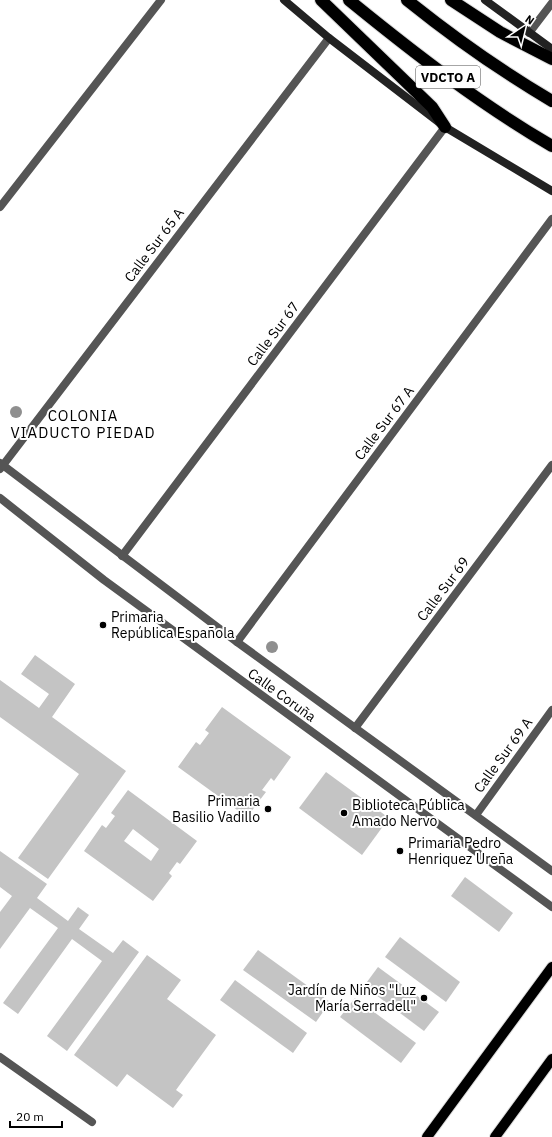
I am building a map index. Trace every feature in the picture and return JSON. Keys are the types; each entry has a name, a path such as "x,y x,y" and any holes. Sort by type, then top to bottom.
{"highway":[{"path":"321,0 432,107 445,127"},
{"name":"VDCTO A","path":"349,0 428,62 519,126 552,146"},
{"name":"VDCTO A","path":"407,0 438,25 479,54 552,101"},
{"path":"451,0 500,32 552,59"}],"main road":[{"path":"284,0 330,38 445,127 552,191"},
{"path":"485,0 552,49"},
{"path":"427,1137 552,967"},
{"path":"494,1137 552,1058"}],"street":[{"path":"0,207 161,0"},
{"path":"529,33 552,3"},
{"name":"Calle Sur 65 A","path":"1,466 330,38"},
{"name":"Calle Sur 67","path":"122,556 445,127"},
{"name":"Calle Sur 67 A","path":"237,642 552,219"},
{"name":"Calle Sur 69","path":"355,728 552,465"},
{"name":"Calle Coruña","path":"1,466 237,642 552,871"},
{"name":"Calle Coruña","path":"0,498 110,585 552,908"},
{"name":"Calle Sur 69 A","path":"476,815 552,710"},
{"path":"0,1057 92,1122"}],"building":[{"path":"35,655 75,684 52,717 126,771 48,879 18,858 79,774 0,717 0,680 39,708 49,694 21,674"},
{"path":"222,707 291,757 274,781 271,778 262,790 266,792 247,817 178,767 196,742 200,745 209,733 205,730"},
{"name":"Biblioteca Pública Amado Nervo","path":"326,772 389,818 362,855 299,808"},
{"path":"128,790 197,841 180,864 177,862 169,873 172,876 153,901 84,851 102,825 106,828 115,816 111,813","holes":["133,829 159,849 151,861 124,841"]},
{"path":"0,851 47,884 37,898 68,921 78,907 89,915 79,929 113,953 123,940 139,952 67,1051 47,1036 102,961 72,939 18,1014 3,1003 58,928 30,908 0,949 0,912 12,896 0,887"},
{"path":"465,877 513,913 499,932 451,896"},
{"path":"400,937 460,982 446,1002 385,957"},
{"path":"258,950 330,1002 316,1022 243,970"},
{"path":"147,955 181,980 167,999 216,1035 176,1090 183,1095 173,1108 127,1074 117,1087 74,1055"},
{"path":"378,967 439,1012 424,1031 364,986"},
{"path":"235,980 307,1033 293,1053 220,1000"},
{"path":"355,998 416,1043 401,1063 340,1017"}],"place":[{"name":"Primaria República Española","path":"103,625"},
{"name":"Primaria Basilio Vadillo","path":"268,809"},
{"name":"Biblioteca Pública Amado Nervo","path":"344,813"},
{"name":"Primaria Pedro Henriquez Ureña","path":"400,851"},
{"name":"Jardín de Niños \"Luz María Serradell\"","path":"424,998"}],"district":[{"name":"COLONIA VIADUCTO PIEDAD","path":"83,424"}]}
